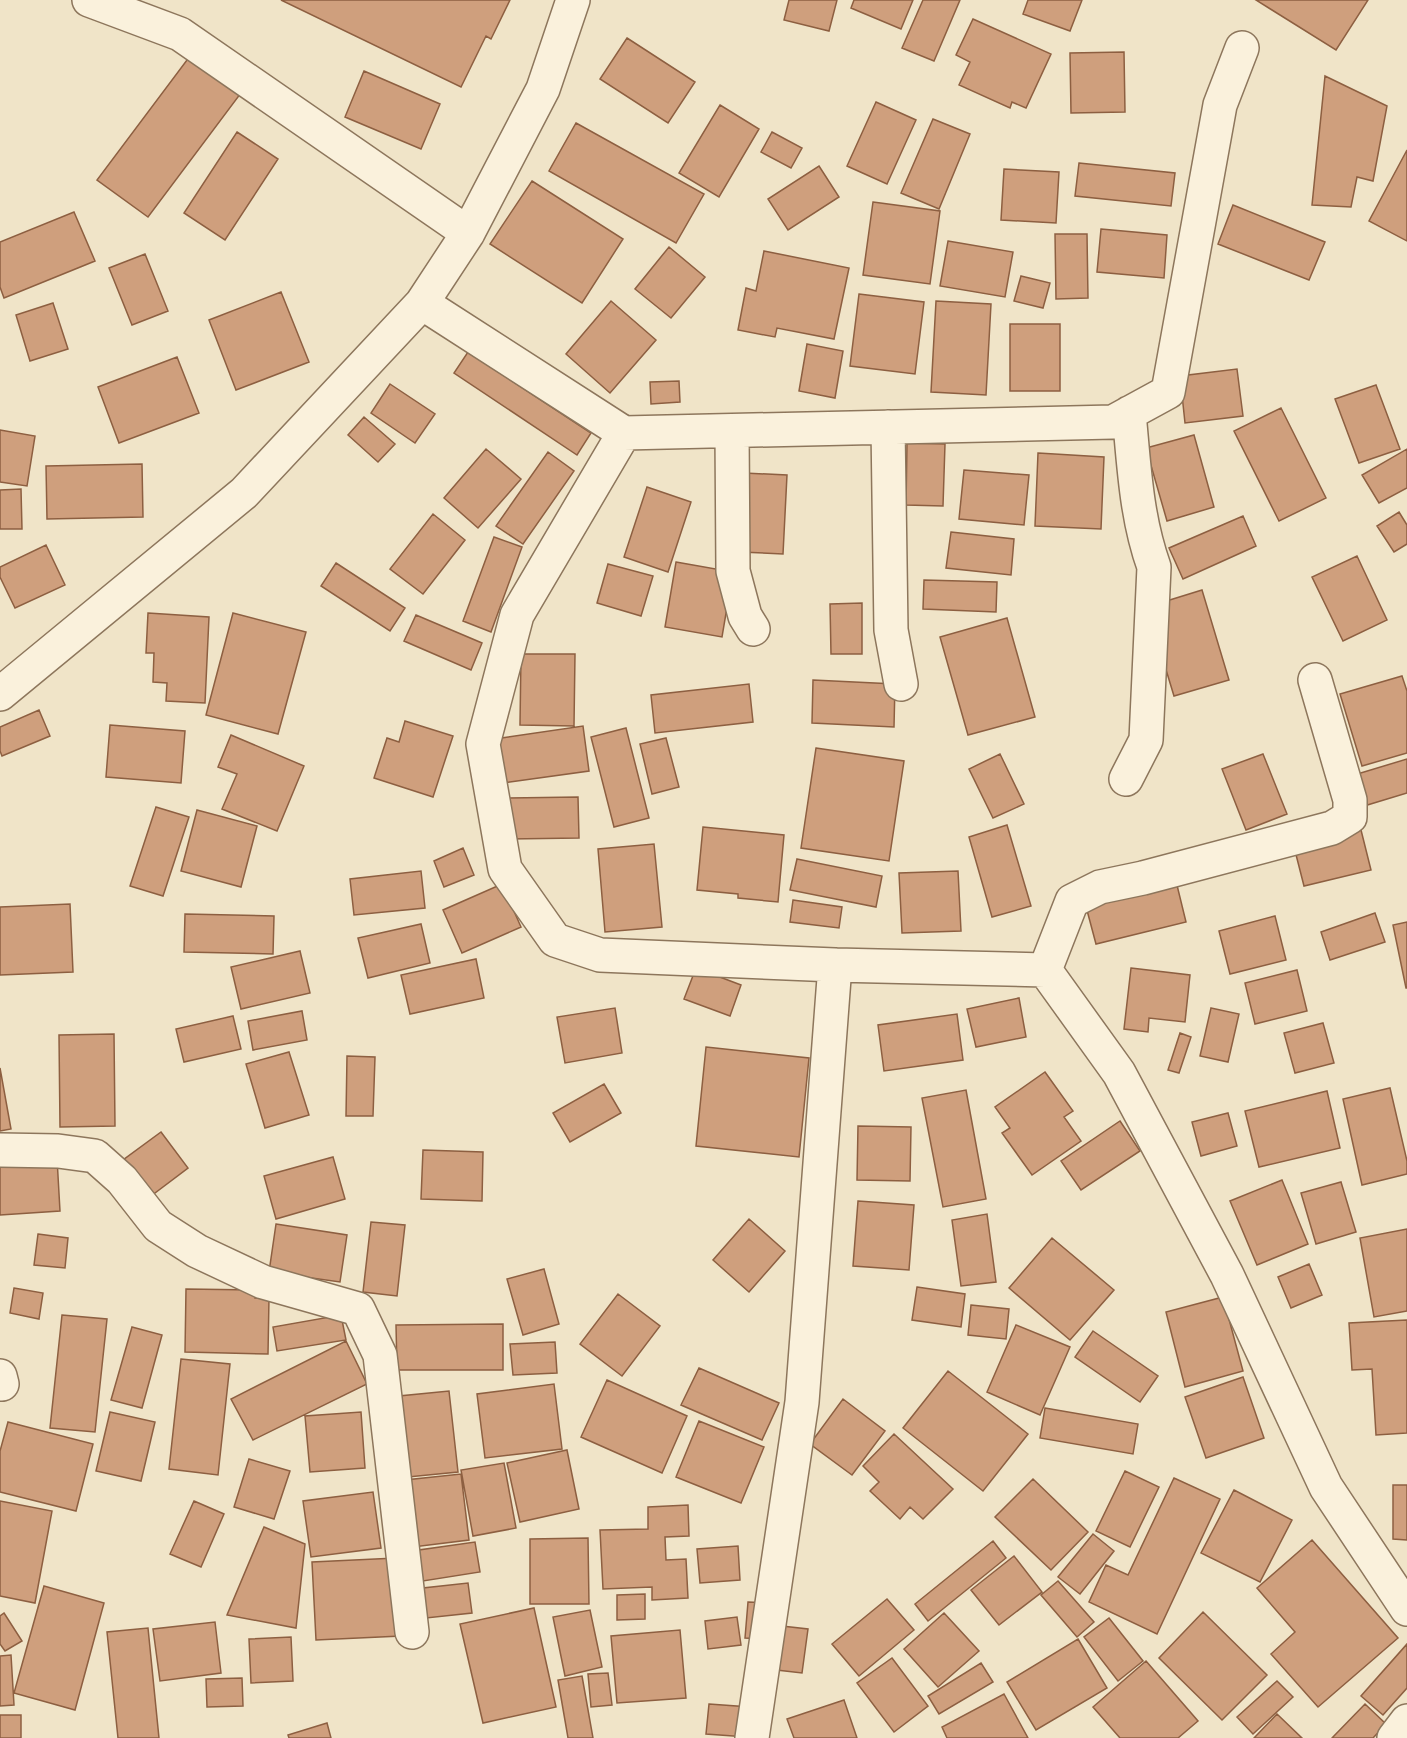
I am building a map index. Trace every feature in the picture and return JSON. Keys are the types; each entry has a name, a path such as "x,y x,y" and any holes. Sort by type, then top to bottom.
{"street":[{"path":"89,0 180,34 468,233"},
{"path":"0,694 244,493 423,303 468,233 543,89 573,0"},
{"path":"423,303 624,433 1113,422 1168,392 1220,105 1242,48"},
{"path":"1126,778 1146,740 1154,567 1137,501 1129,413"},
{"path":"888,427 891,630 901,684"},
{"path":"732,431 733,571 745,616 753,629"},
{"path":"624,433 517,615 483,744 505,869 555,940 600,955 836,965 1045,970"},
{"path":"1045,970 1071,901 1100,887 1143,878 1332,828 1350,818 1350,800 1316,680"},
{"path":"752,1738 802,1402 836,965"},
{"path":"1045,970 1119,1073 1227,1275 1326,1487 1407,1609"},
{"path":"0,1150 58,1151 95,1156 122,1180 158,1226 197,1251 263,1281 358,1308 380,1355 412,1632"},
{"path":"1394,1738 1407,1721"}],"building":[{"path":"281,0 510,0 491,39 486,36 461,87"},
{"path":"789,0 837,0 829,31 784,20"},
{"path":"854,0 913,0 901,29 851,8"},
{"path":"923,0 960,0 934,61 902,48"},
{"path":"1028,0 1082,0 1070,31 1023,14"},
{"path":"1256,0 1368,0 1336,50"},
{"path":"973,19 1051,54 1026,108 1012,102 1010,108 959,85 970,62 956,55"},
{"path":"627,38 695,82 668,123 600,79"},
{"path":"1124,52 1125,112 1071,113 1070,53"},
{"path":"190,56 241,93 148,217 97,180"},
{"path":"364,71 440,104 421,149 345,117"},
{"path":"1325,76 1387,106 1373,181 1357,177 1351,207 1312,205"},
{"path":"876,102 916,120 887,184 847,166"},
{"path":"720,105 759,129 719,197 679,173"},
{"path":"933,119 970,134 939,209 901,193"},
{"path":"576,123 704,194 676,243 549,171"},
{"path":"237,132 278,159 225,240 184,213"},
{"path":"772,132 802,148 791,168 761,152"},
{"path":"1407,150 1407,241 1369,221"},
{"path":"1079,163 1175,173 1171,206 1075,196"},
{"path":"819,166 839,197 788,230 768,199"},
{"path":"1004,169 1059,172 1056,223 1001,220"},
{"path":"532,181 623,239 582,303 490,244"},
{"path":"873,202 940,211 930,284 863,275"},
{"path":"1233,205 1325,242 1309,280 1218,244"},
{"path":"74,212 95,261 4,298 0,287 0,242"},
{"path":"1101,229 1167,235 1164,278 1097,272"},
{"path":"1055,234 1087,234 1088,298 1056,299"},
{"path":"948,241 1013,252 1005,297 940,286"},
{"path":"669,247 705,277 671,318 635,289"},
{"path":"764,251 849,268 834,339 777,328 775,337 738,330 746,288 756,291"},
{"path":"145,254 168,311 132,325 109,268"},
{"path":"1021,276 1050,283 1043,308 1014,301"},
{"path":"281,292 309,362 236,390 209,320"},
{"path":"859,294 924,302 915,374 850,366"},
{"path":"611,301 656,340 610,393 566,354"},
{"path":"936,301 991,304 986,395 931,392"},
{"path":"53,303 68,349 30,361 16,315"},
{"path":"1010,324 1060,324 1060,391 1010,391"},
{"path":"807,344 843,351 835,398 799,391"},
{"path":"468,352 591,433 577,455 454,373"},
{"path":"177,357 199,413 119,443 98,387"},
{"path":"1237,369 1243,416 1185,423 1180,376"},
{"path":"679,381 680,402 651,404 650,382"},
{"path":"390,384 435,414 415,443 371,413"},
{"path":"1376,385 1400,449 1359,463 1335,399"},
{"path":"1281,408 1326,498 1279,521 1234,431"},
{"path":"364,417 395,444 378,462 348,435"},
{"path":"0,430 35,436 27,486 0,482"},
{"path":"1194,435 1214,507 1167,521 1146,448"},
{"path":"907,443 945,444 943,506 906,505"},
{"path":"486,449 521,479 478,528 444,498"},
{"path":"1407,449 1407,488 1379,503 1362,475"},
{"path":"548,452 574,471 523,544 496,526"},
{"path":"1038,453 1104,457 1101,529 1035,526"},
{"path":"142,464 143,517 47,519 46,466"},
{"path":"964,470 1029,475 1024,525 959,519"},
{"path":"744,473 787,475 783,554 740,552"},
{"path":"647,487 691,502 668,572 624,557"},
{"path":"21,489 22,529 0,529 0,490"},
{"path":"1399,512 1407,525 1407,544 1394,552 1377,526"},
{"path":"433,514 465,540 423,594 390,569"},
{"path":"1243,516 1256,546 1183,579 1169,548"},
{"path":"951,532 1014,539 1011,575 946,568"},
{"path":"494,537 522,547 491,632 463,621"},
{"path":"46,545 65,585 15,608 0,577 0,567"},
{"path":"1357,556 1387,620 1343,641 1312,577"},
{"path":"676,562 733,572 722,637 665,627"},
{"path":"336,563 405,608 390,631 321,586"},
{"path":"608,564 653,576 641,616 597,603"},
{"path":"924,580 997,582 996,612 923,609"},
{"path":"1202,590 1229,680 1174,696 1147,607"},
{"path":"862,603 862,654 831,654 830,604"},
{"path":"148,613 209,617 205,703 166,701 167,683 153,682 154,653 146,653"},
{"path":"233,613 306,632 278,734 206,715"},
{"path":"416,615 482,643 471,670 404,641"},
{"path":"1007,618 1035,717 968,735 940,637"},
{"path":"521,654 575,654 574,726 520,725"},
{"path":"1402,676 1407,691 1407,753 1362,766 1340,694"},
{"path":"813,680 895,684 894,727 812,723"},
{"path":"749,684 753,722 655,733 651,695"},
{"path":"39,710 50,736 2,756 0,727"},
{"path":"405,721 453,736 433,797 374,778 387,738 399,742"},
{"path":"110,725 185,731 181,783 106,777"},
{"path":"583,726 589,771 502,783 495,739"},
{"path":"626,728 649,818 614,827 591,737"},
{"path":"231,735 304,766 277,831 222,809 237,774 218,767"},
{"path":"666,738 679,787 652,794 640,744"},
{"path":"816,748 904,761 889,861 801,848"},
{"path":"1000,754 1024,804 993,818 969,769"},
{"path":"1263,754 1287,814 1246,830 1222,769"},
{"path":"1407,759 1407,793 1364,806 1354,775"},
{"path":"578,797 579,838 509,839 508,798"},
{"path":"156,807 189,817 163,896 130,886"},
{"path":"197,810 257,826 241,887 181,871"},
{"path":"1358,818 1371,870 1304,886 1291,835"},
{"path":"1007,825 1031,906 992,917 969,837"},
{"path":"703,827 784,835 778,902 738,898 738,894 697,890"},
{"path":"654,844 662,927 605,932 598,849"},
{"path":"463,848 474,875 444,887 434,861"},
{"path":"797,859 882,876 876,907 790,890"},
{"path":"421,871 425,908 354,915 350,879"},
{"path":"958,871 961,931 902,933 899,873"},
{"path":"1175,877 1186,922 1096,944 1084,899"},
{"path":"502,884 521,927 462,953 443,910"},
{"path":"793,900 842,907 839,928 790,922"},
{"path":"70,904 73,972 0,975 0,907"},
{"path":"1375,913 1385,942 1330,960 1321,932"},
{"path":"185,914 274,916 273,954 184,952"},
{"path":"1275,916 1286,960 1230,974 1219,931"},
{"path":"1407,922 1407,988 1406,988 1393,925"},
{"path":"421,924 430,963 368,978 358,938"},
{"path":"300,951 310,993 241,1009 231,967"},
{"path":"476,959 484,998 410,1014 401,975"},
{"path":"696,968 741,985 730,1016 684,999"},
{"path":"1131,968 1190,975 1185,1022 1149,1018 1148,1032 1124,1029"},
{"path":"1297,970 1307,1011 1255,1024 1245,983"},
{"path":"1019,998 1026,1037 976,1047 967,1009"},
{"path":"615,1008 622,1053 565,1063 557,1017"},
{"path":"1211,1008 1239,1014 1228,1062 1200,1056"},
{"path":"302,1011 307,1040 253,1050 248,1021"},
{"path":"957,1014 963,1060 884,1071 878,1025"},
{"path":"233,1016 241,1049 184,1062 176,1029"},
{"path":"1323,1023 1334,1063 1295,1073 1284,1033"},
{"path":"1180,1033 1191,1037 1179,1073 1168,1070"},
{"path":"114,1034 115,1126 60,1127 59,1035"},
{"path":"706,1047 809,1058 799,1157 696,1146"},
{"path":"289,1052 309,1115 265,1128 246,1064"},
{"path":"347,1056 375,1057 373,1116 346,1116"},
{"path":"0,1068 11,1129 0,1131"},
{"path":"1045,1072 1073,1111 1064,1117 1081,1141 1032,1175 1002,1133 1010,1128 995,1107"},
{"path":"604,1084 621,1113 570,1142 553,1113"},
{"path":"1390,1088 1407,1161 1407,1174 1362,1185 1343,1099"},
{"path":"966,1090 986,1199 943,1207 922,1098"},
{"path":"1327,1091 1340,1148 1259,1167 1245,1111"},
{"path":"1228,1113 1237,1146 1201,1156 1192,1122"},
{"path":"1120,1121 1140,1151 1081,1190 1061,1161"},
{"path":"858,1126 911,1127 910,1181 857,1180"},
{"path":"161,1132 188,1168 151,1196 123,1160"},
{"path":"423,1150 483,1152 482,1201 421,1199"},
{"path":"333,1157 345,1199 276,1219 264,1176"},
{"path":"57,1158 60,1211 0,1215 0,1162"},
{"path":"1282,1180 1308,1244 1257,1265 1230,1201"},
{"path":"1341,1182 1356,1232 1316,1244 1301,1193"},
{"path":"858,1201 914,1205 909,1270 853,1266"},
{"path":"987,1214 996,1282 961,1286 952,1220"},
{"path":"749,1219 785,1251 749,1292 713,1260"},
{"path":"371,1222 405,1225 397,1296 363,1292"},
{"path":"276,1224 347,1235 340,1282 269,1272"},
{"path":"1407,1229 1407,1311 1374,1317 1360,1238"},
{"path":"38,1234 68,1238 65,1268 34,1265"},
{"path":"1052,1238 1114,1290 1070,1340 1009,1288"},
{"path":"1309,1264 1322,1295 1291,1308 1278,1277"},
{"path":"544,1269 559,1324 523,1335 507,1279"},
{"path":"917,1287 965,1294 961,1327 912,1320"},
{"path":"14,1288 43,1293 39,1319 10,1313"},
{"path":"186,1289 255,1290 255,1298 269,1298 268,1354 185,1352"},
{"path":"618,1294 660,1326 622,1376 580,1344"},
{"path":"1223,1297 1243,1371 1185,1387 1166,1312"},
{"path":"971,1305 1009,1309 1006,1339 968,1335"},
{"path":"62,1315 107,1319 95,1432 50,1428"},
{"path":"341,1315 346,1340 277,1351 273,1327"},
{"path":"1407,1320 1407,1433 1376,1435 1372,1369 1352,1370 1349,1323"},
{"path":"503,1324 503,1370 397,1370 396,1325"},
{"path":"1016,1325 1070,1347 1040,1415 987,1392"},
{"path":"132,1327 162,1335 142,1408 111,1400"},
{"path":"1093,1331 1158,1376 1140,1402 1075,1357"},
{"path":"346,1341 367,1384 253,1440 231,1399"},
{"path":"555,1342 557,1373 513,1375 510,1344"},
{"path":"181,1359 230,1364 218,1475 169,1469"},
{"path":"699,1368 779,1403 762,1440 681,1405"},
{"path":"948,1371 1028,1434 983,1491 903,1428"},
{"path":"1243,1377 1264,1438 1206,1458 1185,1397"},
{"path":"607,1380 687,1416 662,1473 581,1437"},
{"path":"554,1384 562,1449 485,1458 477,1394"},
{"path":"449,1391 458,1472 408,1477 399,1396"},
{"path":"843,1399 885,1431 852,1475 810,1444"},
{"path":"1045,1408 1138,1424 1133,1454 1040,1438"},
{"path":"110,1412 155,1422 141,1481 96,1471"},
{"path":"361,1412 365,1468 310,1472 305,1416"},
{"path":"699,1421 764,1447 741,1503 676,1477"},
{"path":"8,1422 93,1444 76,1511 0,1492 0,1451"},
{"path":"894,1434 953,1489 923,1519 910,1507 900,1519 870,1491 879,1482 863,1466"},
{"path":"567,1450 579,1509 520,1522 507,1463"},
{"path":"249,1459 290,1471 274,1519 234,1507"},
{"path":"504,1463 516,1528 473,1536 461,1470"},
{"path":"1125,1471 1159,1487 1130,1547 1096,1531"},
{"path":"461,1474 469,1540 413,1547 405,1480"},
{"path":"1174,1478 1220,1499 1157,1634 1089,1602 1106,1565 1128,1575"},
{"path":"1033,1479 1088,1532 1051,1570 995,1517"},
{"path":"1393,1485 1407,1485 1407,1540 1393,1539"},
{"path":"1234,1490 1292,1520 1260,1582 1201,1553"},
{"path":"373,1492 381,1548 311,1557 303,1501"},
{"path":"0,1501 52,1511 35,1603 0,1596"},
{"path":"194,1501 224,1514 201,1567 170,1554"},
{"path":"688,1505 689,1536 665,1537 666,1560 686,1559 688,1598 652,1600 652,1587 603,1589 600,1530 648,1529 648,1507"},
{"path":"264,1527 305,1544 296,1628 227,1615"},
{"path":"1093,1534 1114,1551 1080,1594 1058,1577"},
{"path":"588,1538 589,1604 530,1604 530,1539"},
{"path":"1312,1540 1398,1638 1318,1707 1271,1654 1295,1632 1257,1588"},
{"path":"993,1541 1006,1558 928,1621 915,1604"},
{"path":"475,1542 480,1572 423,1581 419,1550"},
{"path":"738,1546 740,1580 700,1583 697,1549"},
{"path":"1014,1556 1042,1592 999,1625 971,1590"},
{"path":"396,1558 401,1636 316,1640 312,1562"},
{"path":"1058,1581 1094,1622 1077,1637 1041,1595"},
{"path":"468,1583 472,1613 426,1618 423,1588"},
{"path":"44,1586 104,1603 75,1710 14,1693"},
{"path":"645,1594 645,1619 617,1620 617,1595"},
{"path":"887,1599 914,1630 859,1676 832,1644"},
{"path":"748,1602 767,1603 764,1639 745,1638"},
{"path":"534,1608 556,1707 483,1723 460,1624"},
{"path":"590,1610 602,1667 565,1676 553,1617"},
{"path":"1203,1612 1267,1675 1222,1720 1159,1658"},
{"path":"4,1613 22,1641 5,1651 0,1644 0,1616"},
{"path":"944,1613 979,1651 938,1687 904,1649"},
{"path":"737,1617 741,1645 708,1649 705,1621"},
{"path":"1109,1618 1143,1661 1118,1681 1084,1637"},
{"path":"215,1622 221,1673 160,1681 153,1629"},
{"path":"773,1625 808,1629 802,1673 768,1669"},
{"path":"148,1628 159,1738 118,1738 107,1632"},
{"path":"680,1630 686,1698 617,1703 611,1636"},
{"path":"291,1637 293,1681 251,1683 249,1639"},
{"path":"1078,1639 1107,1688 1036,1730 1007,1682"},
{"path":"1407,1644 1407,1688 1383,1715 1361,1696"},
{"path":"11,1655 14,1705 0,1706 0,1656"},
{"path":"892,1658 928,1706 894,1732 857,1683"},
{"path":"1146,1661 1198,1721 1178,1738 1120,1738 1093,1707"},
{"path":"981,1663 993,1682 939,1714 928,1696"},
{"path":"608,1673 612,1705 591,1707 588,1674"},
{"path":"582,1676 593,1738 568,1738 558,1680"},
{"path":"242,1678 243,1706 207,1707 206,1679"},
{"path":"1277,1681 1293,1697 1253,1734 1237,1717"},
{"path":"1004,1694 1028,1738 947,1738 942,1727"},
{"path":"844,1700 857,1738 794,1738 787,1719"},
{"path":"709,1704 750,1707 747,1737 706,1734"},
{"path":"1365,1704 1386,1724 1373,1738 1332,1738"},
{"path":"1277,1714 1302,1738 1254,1738"},
{"path":"0,1715 21,1715 21,1738 0,1738"},
{"path":"327,1723 331,1738 289,1738 288,1735"}]}
